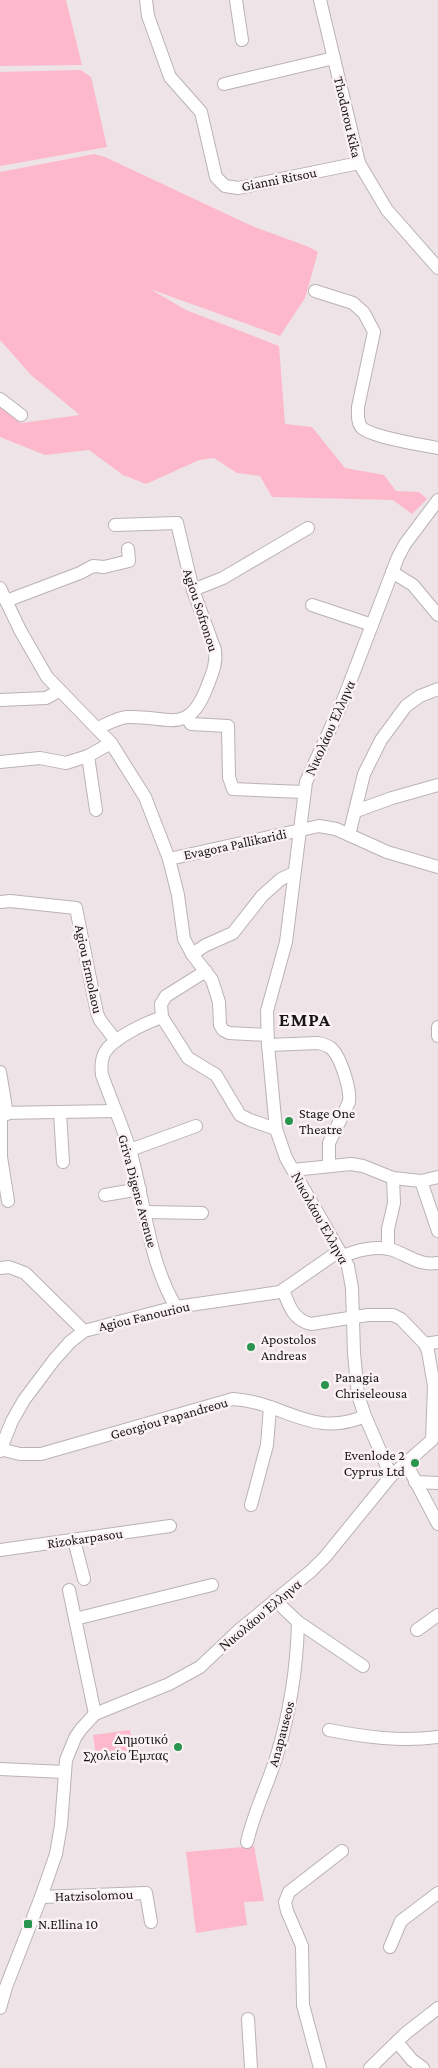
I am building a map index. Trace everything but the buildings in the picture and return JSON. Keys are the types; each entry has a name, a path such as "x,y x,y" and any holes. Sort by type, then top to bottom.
{"street":[{"name":"Gianni Ritsou","path":"146,0 148,16 170,77 201,112 216,177 224,186 238,188 359,164"},
{"path":"236,0 242,40"},
{"name":"Thodorou Kika","path":"320,0 359,164 387,210 438,268"},
{"path":"224,84 334,58"},
{"path":"315,291 353,303 364,313 374,332 358,407 360,426 372,434 438,448"},
{"path":"0,399 21,415"},
{"name":"Νικολάου Έλληνα","path":"0,2008 3,1986 42,1897 59,1840 64,1772 75,1738 87,1721 95,1714 188,1675 200,1667 238,1631 298,1583 325,1557 391,1476 358,1395 351,1277 286,1158 276,1129 267,1040 268,1006 286,942 286,924 301,830 304,792 310,770 342,703 392,572 405,544 432,516 438,500"},
{"name":"Agiou Sofronou","path":"115,525 177,523 193,590 215,650 216,658 215,666 202,701 187,718"},
{"path":"193,590 224,578 308,528"},
{"path":"6,601 80,573 93,566 104,567 129,561 128,549"},
{"path":"392,572 413,585 438,615"},
{"path":"0,588 47,677 111,743 144,797 169,858 178,895 184,939 192,954 212,980 217,991 220,1025 223,1030 229,1033 267,1040 318,1043 325,1045 335,1052 348,1084 350,1095 342,1117 328,1143 329,1166"},
{"path":"312,605 372,625"},
{"path":"348,835 364,774 381,740 406,706 420,696 438,689"},
{"path":"0,700 46,698 59,691"},
{"path":"98,728 126,717 163,720 187,718 191,724 228,726 228,777 233,789 304,792"},
{"path":"0,762 40,758 66,763 88,756 111,743"},
{"path":"88,756 96,810"},
{"path":"356,810 438,785"},
{"name":"Evagora Pallikaridi","path":"169,858 301,830 327,827 387,852 438,867"},
{"path":"192,954 206,945 233,933 262,896 281,879 294,873"},
{"name":"Agiou Ermolaou","path":"0,902 10,901 76,908 100,1020 116,1042"},
{"path":"206,971 166,996 161,1004 162,1017 188,1058 216,1075 240,1115 276,1129"},
{"name":"Griva Digene Avenue","path":"162,1017 146,1023 116,1042 105,1052 101,1068 130,1150 158,1263 176,1307"},
{"path":"438,1027 438,1036"},
{"path":"0,1072 3,1114 1,1156 8,1201"},
{"path":"3,1114 115,1111"},
{"path":"60,1113 63,1162"},
{"path":"130,1150 196,1126"},
{"path":"293,1170 356,1164 392,1178 420,1181 438,1177"},
{"path":"388,1249 388,1229 394,1203 392,1178"},
{"path":"420,1181 438,1231"},
{"path":"105,1195 140,1189"},
{"path":"145,1212 202,1213"},
{"path":"340,1254 378,1248 388,1249 425,1264 438,1263"},
{"name":"Agiou Fanouriou","path":"0,1450 12,1421 28,1394 70,1342 84,1331 176,1307 272,1294 283,1290 340,1254"},
{"path":"0,1268 8,1267 25,1273 84,1331"},
{"path":"283,1290 293,1312 304,1322 311,1324 353,1316 397,1316 432,1343 434,1386 433,1437 429,1444 391,1476"},
{"name":"Georgiou Papandreou","path":"0,1450 25,1454 41,1454 233,1399 255,1402 315,1423 333,1425 349,1423 365,1416"},
{"path":"251,1505 267,1445 270,1407"},
{"path":"406,1463 438,1524"},
{"path":"416,1482 438,1483"},
{"name":"Rizokarpasou","path":"0,1550 170,1526"},
{"path":"74,1540 84,1580"},
{"path":"74,1619 212,1585"},
{"path":"69,1590 95,1714"},
{"path":"275,1600 298,1622 362,1666"},
{"path":"418,1630 438,1615"},
{"name":"Anapauseos","path":"247,1842 254,1816 278,1754 290,1700 298,1622"},
{"path":"329,1730 369,1738 438,1737"},
{"path":"0,1769 64,1772"},
{"path":"320,2068 303,2005 302,1946 285,1902 289,1892 342,1851"},
{"name":"Hatzisolomou","path":"42,1897 146,1892 151,1922"},
{"path":"390,1947 401,1921 438,1893"},
{"path":"370,2068 435,2010"},
{"path":"248,2019 251,2068"},
{"path":"397,2042 412,2060 423,2068"}],"shaded area":[{"path":"0,0 66,0 82,65 0,66"},
{"path":"81,70 91,77 107,147 0,166 0,72"},
{"path":"94,154 105,157 252,226 318,252 305,298 280,336 150,289 186,310 279,346 285,424 312,427 345,468 384,475 396,491 419,492 427,499 412,514 393,500 272,497 260,476 237,473 214,458 199,460 146,484 123,475 89,450 45,455 0,437 0,407 21,423 80,415 31,375 0,340 0,172"},
{"path":"130,1730 133,1752 96,1757 93,1735"},
{"path":"254,1846 264,1901 244,1902 247,1925 196,1933 186,1852"}],"place":[{"name":"Stage One Theatre","path":"289,1121"},
{"name":"Apostolos Andreas","path":"251,1347"},
{"name":"Panagia Chriseleousa","path":"325,1385"},
{"name":"Evenlode 2 Cyprus Ltd","path":"415,1463"},
{"name":"Δημοτικό Σχολείο Έμπας","path":"178,1747"},
{"name":"N.Ellina 10","path":"28,1924"}],"district":[{"name":"EMPA","path":"305,1019"}]}
